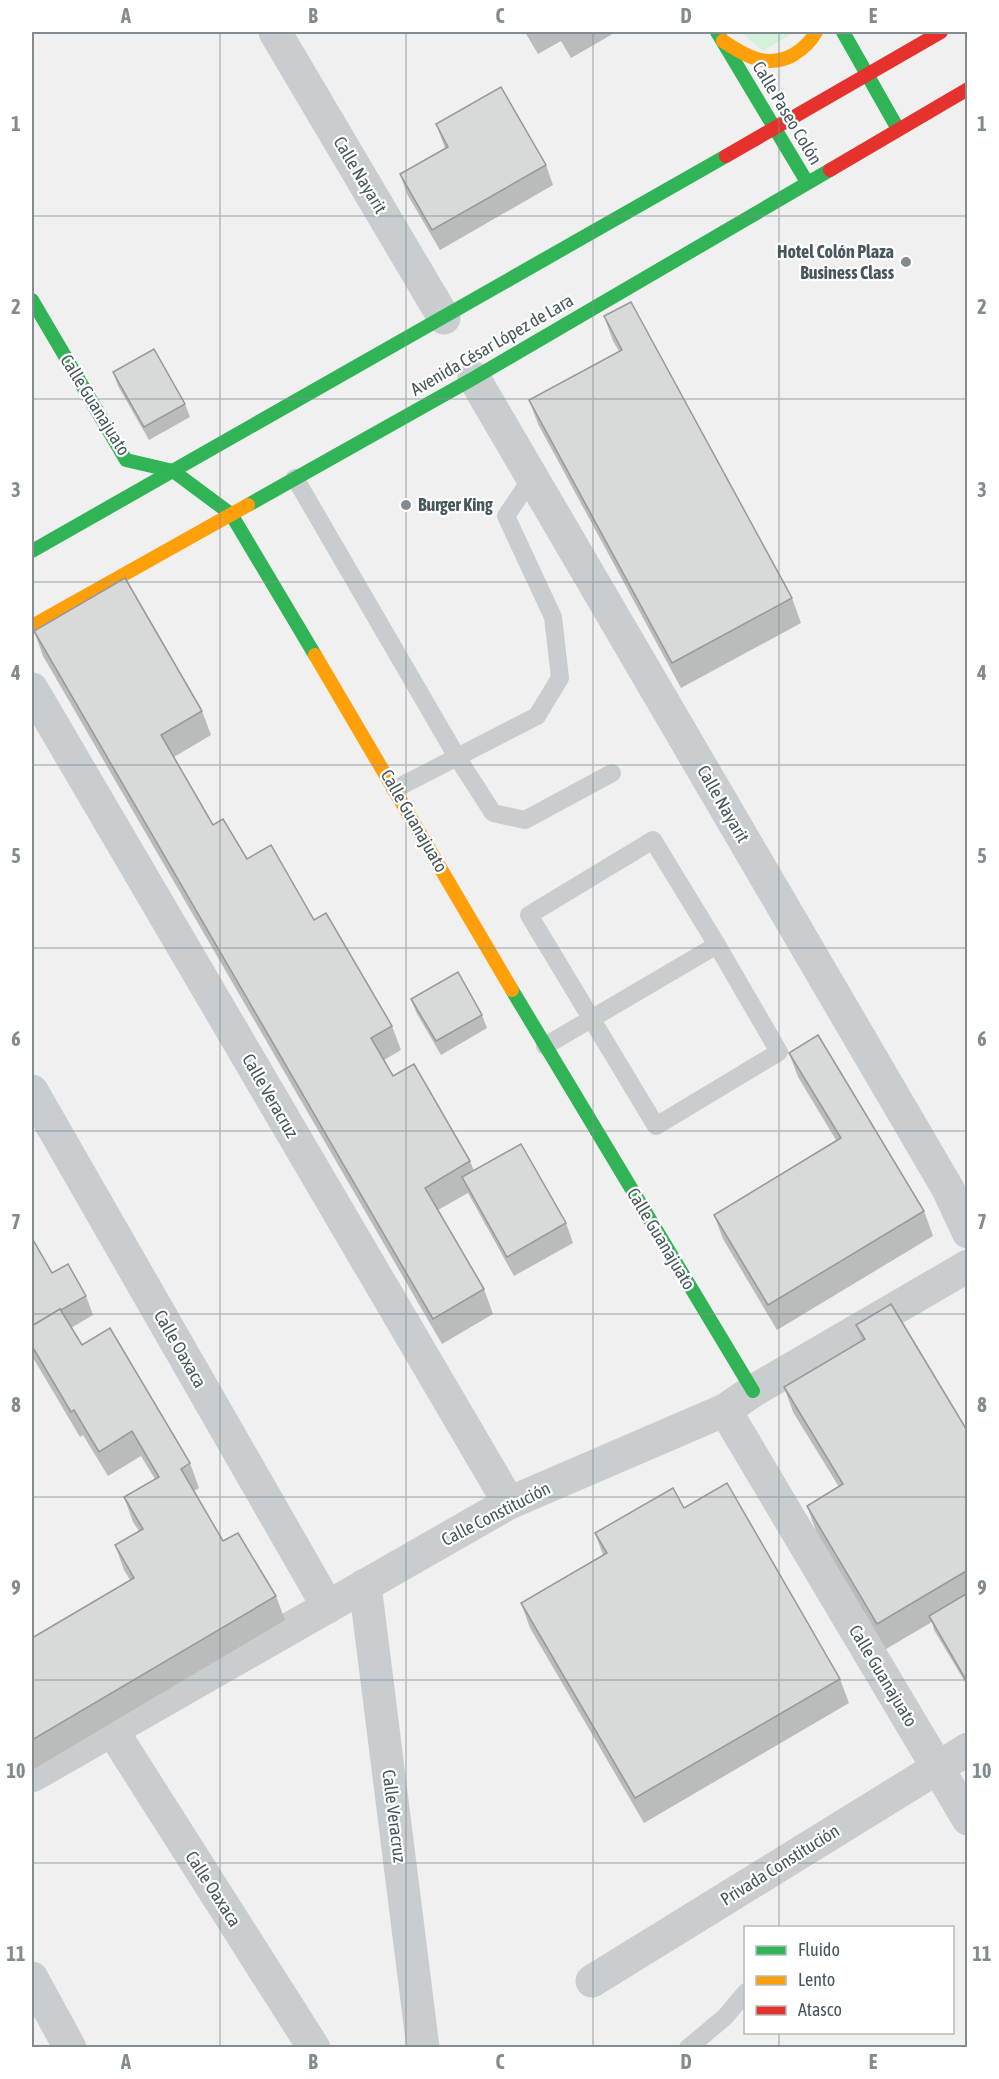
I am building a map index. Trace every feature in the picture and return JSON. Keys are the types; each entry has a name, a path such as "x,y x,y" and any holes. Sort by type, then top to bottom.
{"main road":[{"path":"720,36 747,56 772,63 783,61 806,46 816,32"},
{"path":"843,32 898,129"},
{"path":"32,551 444,318 941,32"},
{"name":"Calle Paseo Colón","path":"720,36 807,182"},
{"name":"Avenida César López de Lara","path":"32,626 474,378 968,89"},
{"name":"Calle Guanajuato","path":"32,300 126,460 173,471 231,514 545,1046 753,1391"}],"street":[{"name":"Calle Nayarit","path":"275,32 444,318"},
{"name":"Calle Nayarit","path":"474,378 948,1189 968,1232"},
{"name":"Calle Veracruz","path":"32,689 509,1503"},
{"name":"Calle Oaxaca","path":"32,1091 328,1607"},
{"name":"Calle Constitución","path":"32,1776 509,1503 725,1410 753,1391 968,1266"},
{"name":"Calle Guanajuato","path":"725,1410 968,1819"},
{"name":"Calle Veracruz","path":"365,1585 423,2048"},
{"name":"Calle Oaxaca","path":"112,1730 314,2048"},
{"name":"Privada Constitución","path":"592,1981 968,1749"},
{"path":"32,1978 70,2048"}],"lane":[{"path":"395,789 537,716 560,678 553,617 506,516 533,476"},
{"path":"295,478 457,757 493,813 525,820 612,773"},
{"path":"653,840 779,1052 656,1126 592,1018 529,915 653,840"},
{"path":"545,1046 717,945"},
{"path":"688,2048 725,2017 744,1994"}],"green space":[{"path":"741,32 794,32 763,51"}],"building":[{"path":"501,87 546,165 432,230 400,174 448,147 436,124"},
{"path":"631,302 792,598 672,663 529,400 622,350 604,316"},
{"path":"154,349 185,404 144,427 113,372"},
{"path":"125,578 202,711 161,735 213,825 223,819 247,859 271,845 314,920 326,913 392,1026 371,1038 393,1076 414,1064 470,1161 425,1188 484,1289 433,1319 34,631"},
{"path":"458,972 482,1015 436,1041 411,999"},
{"path":"818,1035 924,1211 768,1305 714,1215 841,1138 789,1053"},
{"path":"521,1144 566,1223 507,1257 462,1177"},
{"path":"32,1238 52,1273 68,1264 86,1296 32,1326"},
{"path":"891,1304 968,1432 968,1570 877,1624 807,1506 843,1484 784,1387 865,1339 856,1325"},
{"path":"60,1309 82,1345 110,1328 190,1463 181,1469 223,1541 238,1533 276,1596 32,1740 32,1638 134,1578 115,1545 143,1529 124,1497 159,1477 132,1431 99,1452 74,1410 71,1412 32,1346 32,1326"},
{"path":"727,1483 840,1679 635,1798 521,1603 607,1553 595,1533 673,1488 684,1508"},
{"path":"966,1594 968,1597 968,1680 929,1616"}],"traffic: fast":[{"path":"717,32 807,182"},
{"path":"843,32 898,129"},
{"path":"32,551 726,156"},
{"path":"248,505 474,378 830,170"},
{"path":"32,300 126,460 173,471 231,514 315,655"},
{"path":"512,990 753,1391"}],"traffic: slow":[{"path":"723,41 748,56 774,61 797,53 809,43 816,32"},
{"path":"32,626 248,505"},
{"path":"315,655 512,990"}],"traffic: jam":[{"path":"726,156 941,32"},
{"path":"830,170 968,89"}],"place":[{"name":"Hotel Colón Plaza Business Class","path":"906,262"},
{"name":"Burger King","path":"406,505"}]}
